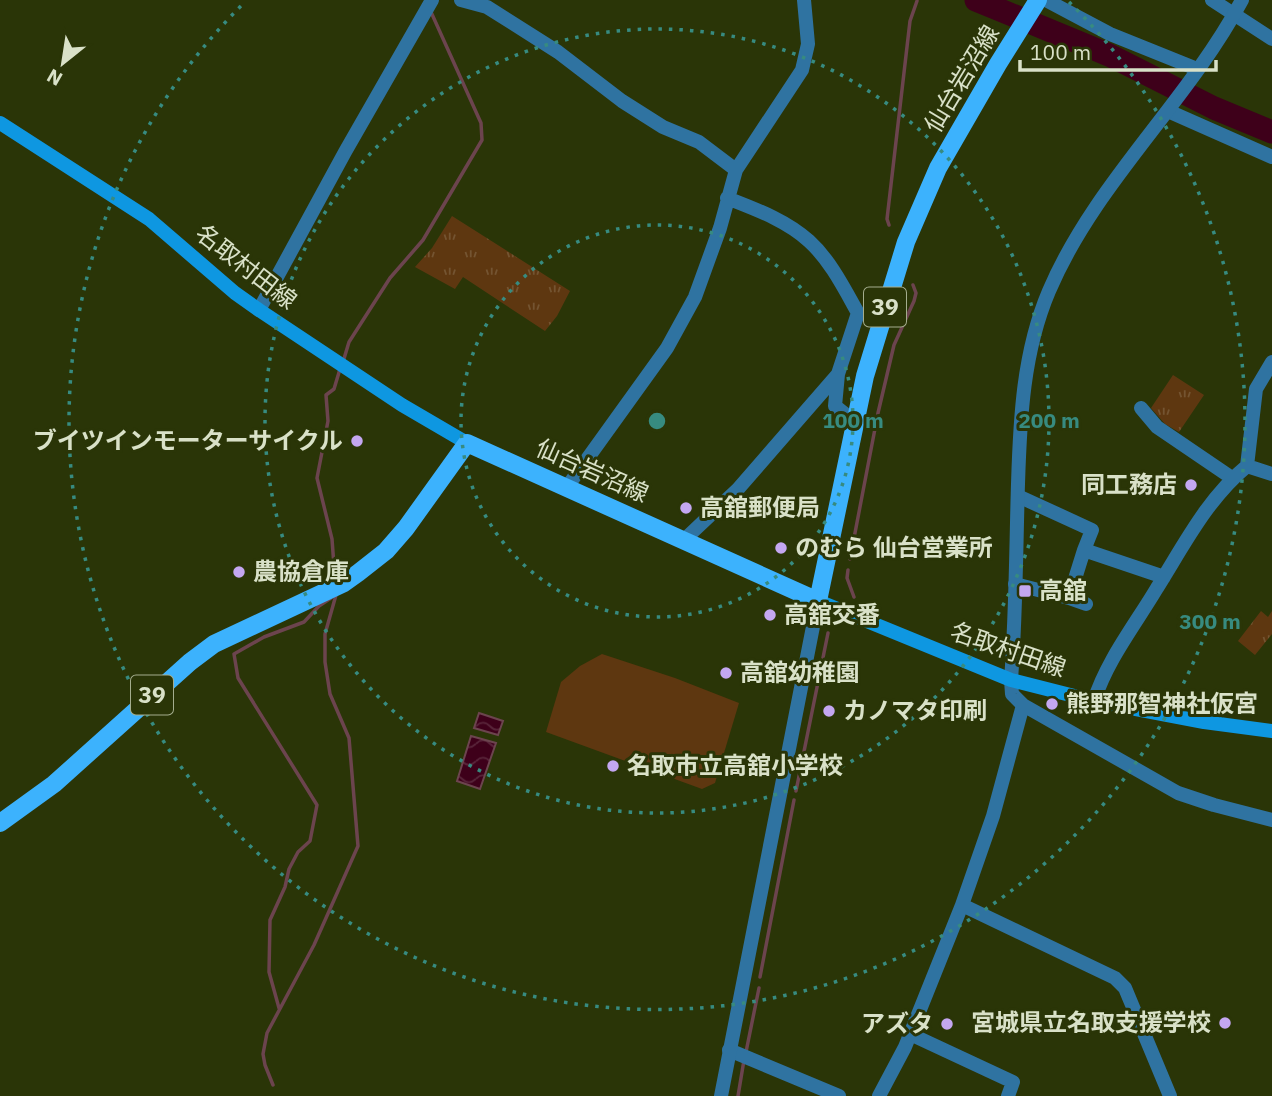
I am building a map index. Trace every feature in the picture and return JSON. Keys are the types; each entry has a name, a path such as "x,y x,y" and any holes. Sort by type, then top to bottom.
{"main road":[{"name":"仙台岩沼線","path":"467,443 818,600 865,376 906,242 938,168 1015,38 1041,0"},
{"name":"名取村田線","path":"0,123 149,219 235,293 259,310 402,405 467,443"},
{"name":"39","path":"0,823 54,784 206,650 244,629 344,583 386,551 406,528 467,443"},
{"name":"名取村田線","path":"818,600 1011,680 1094,701 1204,723 1272,732"}],"street":[{"path":"461,0 488,7 558,52 622,101 663,127 699,142 736,170"},
{"path":"567,487 667,348 699,286 720,228 736,170 802,69 808,44 804,0"},
{"path":"1041,0 1195,72"},
{"path":"1212,0 1272,39"},
{"path":"1242,0 1195,72 1084,225 1045,302 1030,352 1022,406 1011,680 1012,694 1023,705 1178,793 1214,806 1272,820"},
{"path":"259,310 430,4"},
{"path":"1169,109 1272,157"},
{"path":"727,198 767,213 809,241 838,277 858,313 838,374 835,406 855,422"},
{"path":"1094,701 1106,670 1194,528 1232,478 1247,466 1256,389 1272,362"},
{"path":"685,539 738,489 838,374"},
{"path":"1141,408 1157,427 1232,478"},
{"path":"1247,466 1272,474"},
{"path":"1018,496 1092,530 1069,598"},
{"path":"1084,550 1164,577"},
{"path":"1015,584 1086,604"},
{"path":"721,1096 818,600"},
{"path":"880,1096 911,1034 962,905 992,816 1023,705"},
{"path":"962,905 1115,978 1125,988 1170,1096"},
{"path":"911,1034 1013,1082 1008,1096"},
{"path":"729,1051 839,1096"}],"green space":[{"path":"452,216 570,291 557,316 545,331 463,277 455,289 415,267 432,248"},
{"path":"1173,375 1204,395 1179,432 1165,424 1151,408"},
{"path":"1261,611 1268,617 1272,611 1272,634 1255,655 1238,641"},
{"path":"602,654 739,703 715,783 702,789 546,732 561,682 580,666"}],"water":[{"path":"479,713 503,721 498,735 474,728"},
{"path":"471,736 496,743 480,789 457,781"}],"waterway":[{"path":"976,0 1109,55 1214,108 1272,132"},
{"path":"889,225 887,219 910,21 917,1"},
{"path":"343,362 349,342 390,278 423,240 482,140 481,123 431,12"},
{"path":"850,559 878,413 894,345 914,301 916,293 913,285"},
{"path":"335,580 332,539 317,478 328,421 326,395 334,389 340,369"},
{"path":"848,570 847,578 854,597"},
{"path":"273,1085 263,1054 267,1033 314,945 358,846 349,738 330,694 325,662 325,634 336,595"},
{"path":"279,1008 269,972 270,920 285,887 289,869 298,852 310,841 317,805 238,678 234,654 264,637 304,622 331,598"},
{"path":"796,791 828,633"},
{"path":"760,977 794,800"},
{"path":"746,1052 759,988"},
{"path":"738,1096 744,1060"}],"place":[{"name":"ブイツインモーターサイクル","path":"357,441"},
{"name":"同工務店","path":"1191,485"},
{"name":"高舘郵便局","path":"686,508"},
{"name":"のむら 仙台営業所","path":"781,548"},
{"name":"農協倉庫","path":"239,572"},
{"name":"高舘","path":"1025,591"},
{"name":"高舘交番","path":"770,615"},
{"name":"高舘幼稚園","path":"726,673"},
{"name":"熊野那智神社仮宮","path":"1052,704"},
{"name":"カノマタ印刷","path":"829,711"},
{"name":"名取市立高舘小学校","path":"613,766"},
{"name":"宮城県立名取支援学校","path":"1225,1023"},
{"name":"アズタ","path":"947,1024"}]}
